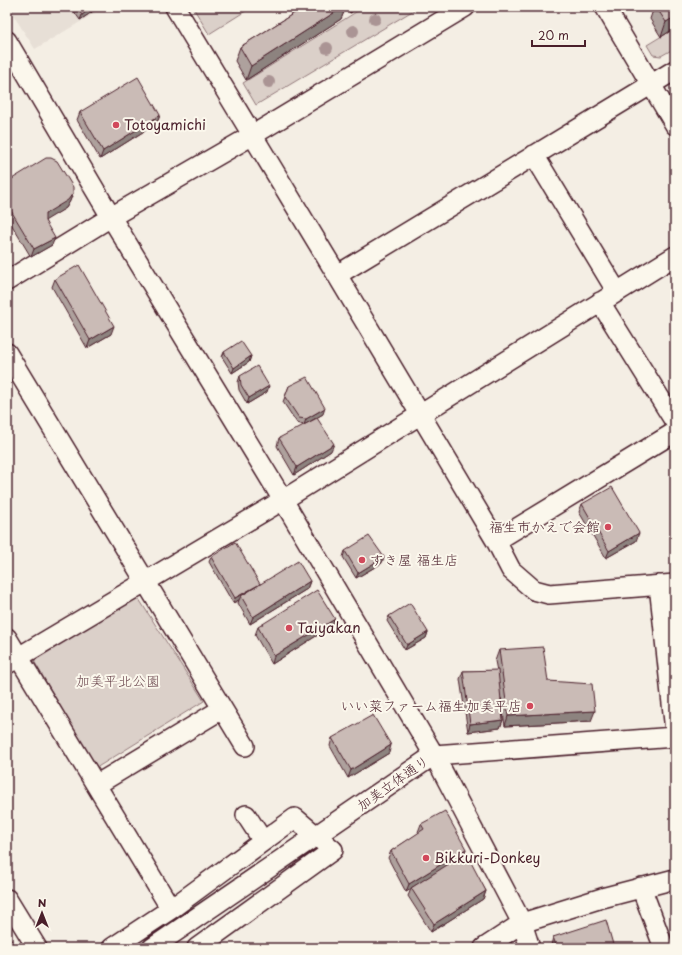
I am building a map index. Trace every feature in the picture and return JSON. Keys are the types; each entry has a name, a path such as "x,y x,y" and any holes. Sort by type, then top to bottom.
{"street":[{"path":"175,7 496,541 511,570 534,590 549,594 667,584 675,731"},
{"path":"7,281 110,217 253,135 465,7"},
{"path":"604,7 675,125"},
{"path":"7,41 110,217 283,500 434,755 522,924 530,948"},
{"path":"337,275 675,70"},
{"path":"534,155 617,292"},
{"path":"13,660 283,500 675,256"},
{"path":"600,302 675,422"},
{"path":"7,353 245,746"},
{"path":"496,541 675,432"},
{"path":"7,638 13,660 96,785 171,909"},
{"path":"96,785 222,709"},
{"name":"加美立体通り","path":"152,948 434,755 675,736"},
{"path":"246,815 264,841"},
{"path":"112,948 171,909 295,818 333,850 197,948"},
{"path":"484,948 522,924 602,898 675,879"},
{"path":"641,887 664,948"},
{"path":"7,899 37,948"}],"shaded area":[{"path":"8,7 91,7 95,13 35,49"}],"green space":[{"path":"196,7 252,7 209,34 194,9"},
{"path":"364,7 419,7 256,105 243,83"},
{"path":"675,28 675,48 661,56 653,55 647,45"},
{"name":"加美平北公園","path":"137,596 204,701 96,768 34,661"}],"building":[{"path":"76,7 93,7 82,15"},
{"path":"304,7 343,7 251,66 240,47"},
{"path":"656,7 675,7 675,17 666,22"},
{"path":"138,77 160,115 103,151 80,112"},
{"path":"46,158 51,158 57,161 73,187 73,193 68,200 45,214 45,221 55,238 34,249 7,204 7,182"},
{"path":"79,265 114,326 90,340 55,279"},
{"path":"241,341 251,356 234,368 224,352"},
{"path":"257,366 269,386 249,398 241,385 240,376"},
{"path":"307,377 325,408 306,419 299,418 285,397 289,386"},
{"path":"317,418 334,444 297,467 279,438"},
{"name":"福生市かえで会館","path":"612,487 639,533 609,551 582,504"},
{"name":"すき屋 福生店","path":"369,536 384,557 358,573 345,551"},
{"path":"235,542 260,584 235,598 211,557"},
{"path":"298,561 310,581 253,617 241,596"},
{"path":"317,590 335,619 274,656 258,627"},
{"path":"410,603 428,632 407,645 389,616"},
{"path":"543,647 548,681 592,684 595,711 508,716 499,650"},
{"path":"498,670 503,720 470,724 463,671"},
{"path":"373,715 391,745 351,770 332,738"},
{"path":"445,811 466,849 409,884 391,851 424,829 421,824"},
{"path":"466,853 486,891 434,924 411,888"},
{"path":"606,920 614,948 557,948 553,937"}],"railway":[{"path":"7,937 14,948"}],"place":[{"name":"Totoyamichi","path":"116,125"},
{"name":"福生市かえで会館","path":"608,527"},
{"name":"すき屋 福生店","path":"362,560"},
{"name":"Taiyakan","path":"289,628"},
{"name":"いい菜ファーム福生加美平店","path":"530,706"},
{"name":"Bikkuri-Donkey","path":"426,858"}]}
